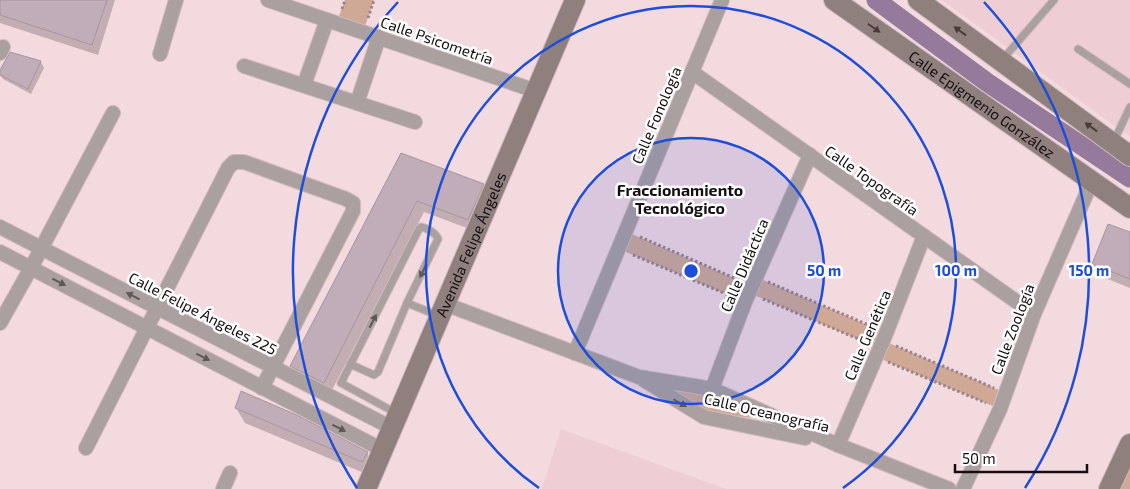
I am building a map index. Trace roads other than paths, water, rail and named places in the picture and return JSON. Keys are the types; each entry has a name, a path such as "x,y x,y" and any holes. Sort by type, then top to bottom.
{"main road":[{"name":"Avenida Felipe Ángeles","path":"366,489 575,0"},
{"name":"Calle Epigmenio González","path":"834,0 1130,208"},
{"path":"918,0 1130,156"},
{"path":"1109,489 1130,444"}],"street":[{"path":"160,54 176,0"},
{"name":"Calle Psicometría","path":"268,0 536,91"},
{"name":"Calle Fonología","path":"575,353 722,0"},
{"path":"304,85 327,20"},
{"path":"357,103 379,37"},
{"path":"244,66 415,122"},
{"name":"Calle Topografía","path":"692,72 1034,314"},
{"path":"0,323 113,113"},
{"name":"Calle Didáctica","path":"712,390 751,289 810,155"},
{"path":"86,448 228,168 234,162 244,162 353,203 353,211 262,388"},
{"name":"Calle Zoología","path":"963,489 1000,409 1034,314 1092,181"},
{"name":"Calle Felipe Ángeles 225","path":"0,227 273,368 395,421"},
{"name":"Calle Genética","path":"838,445 881,345 924,236"},
{"path":"0,252 383,450"},
{"name":"Calle Oceanografía","path":"442,310 575,353 639,377 712,390 838,445 949,489"},
{"name":"Calle Oceanografía","path":"639,377 704,417 838,445"},
{"path":"223,489 230,473"}],"lane":[{"path":"1002,61 1054,0"},
{"path":"1078,49 1130,84"},
{"path":"1112,143 1130,107"},
{"path":"350,364 369,374 374,375 378,372 407,303 438,239 437,235 424,227 419,229 350,364 341,383 395,421"},
{"path":"407,303 442,310"}],"waterway":[{"path":"876,0 988,83 1130,178"}],"district":[{"name":"Fraccionamiento Tecnológico","path":"680,198"}]}
